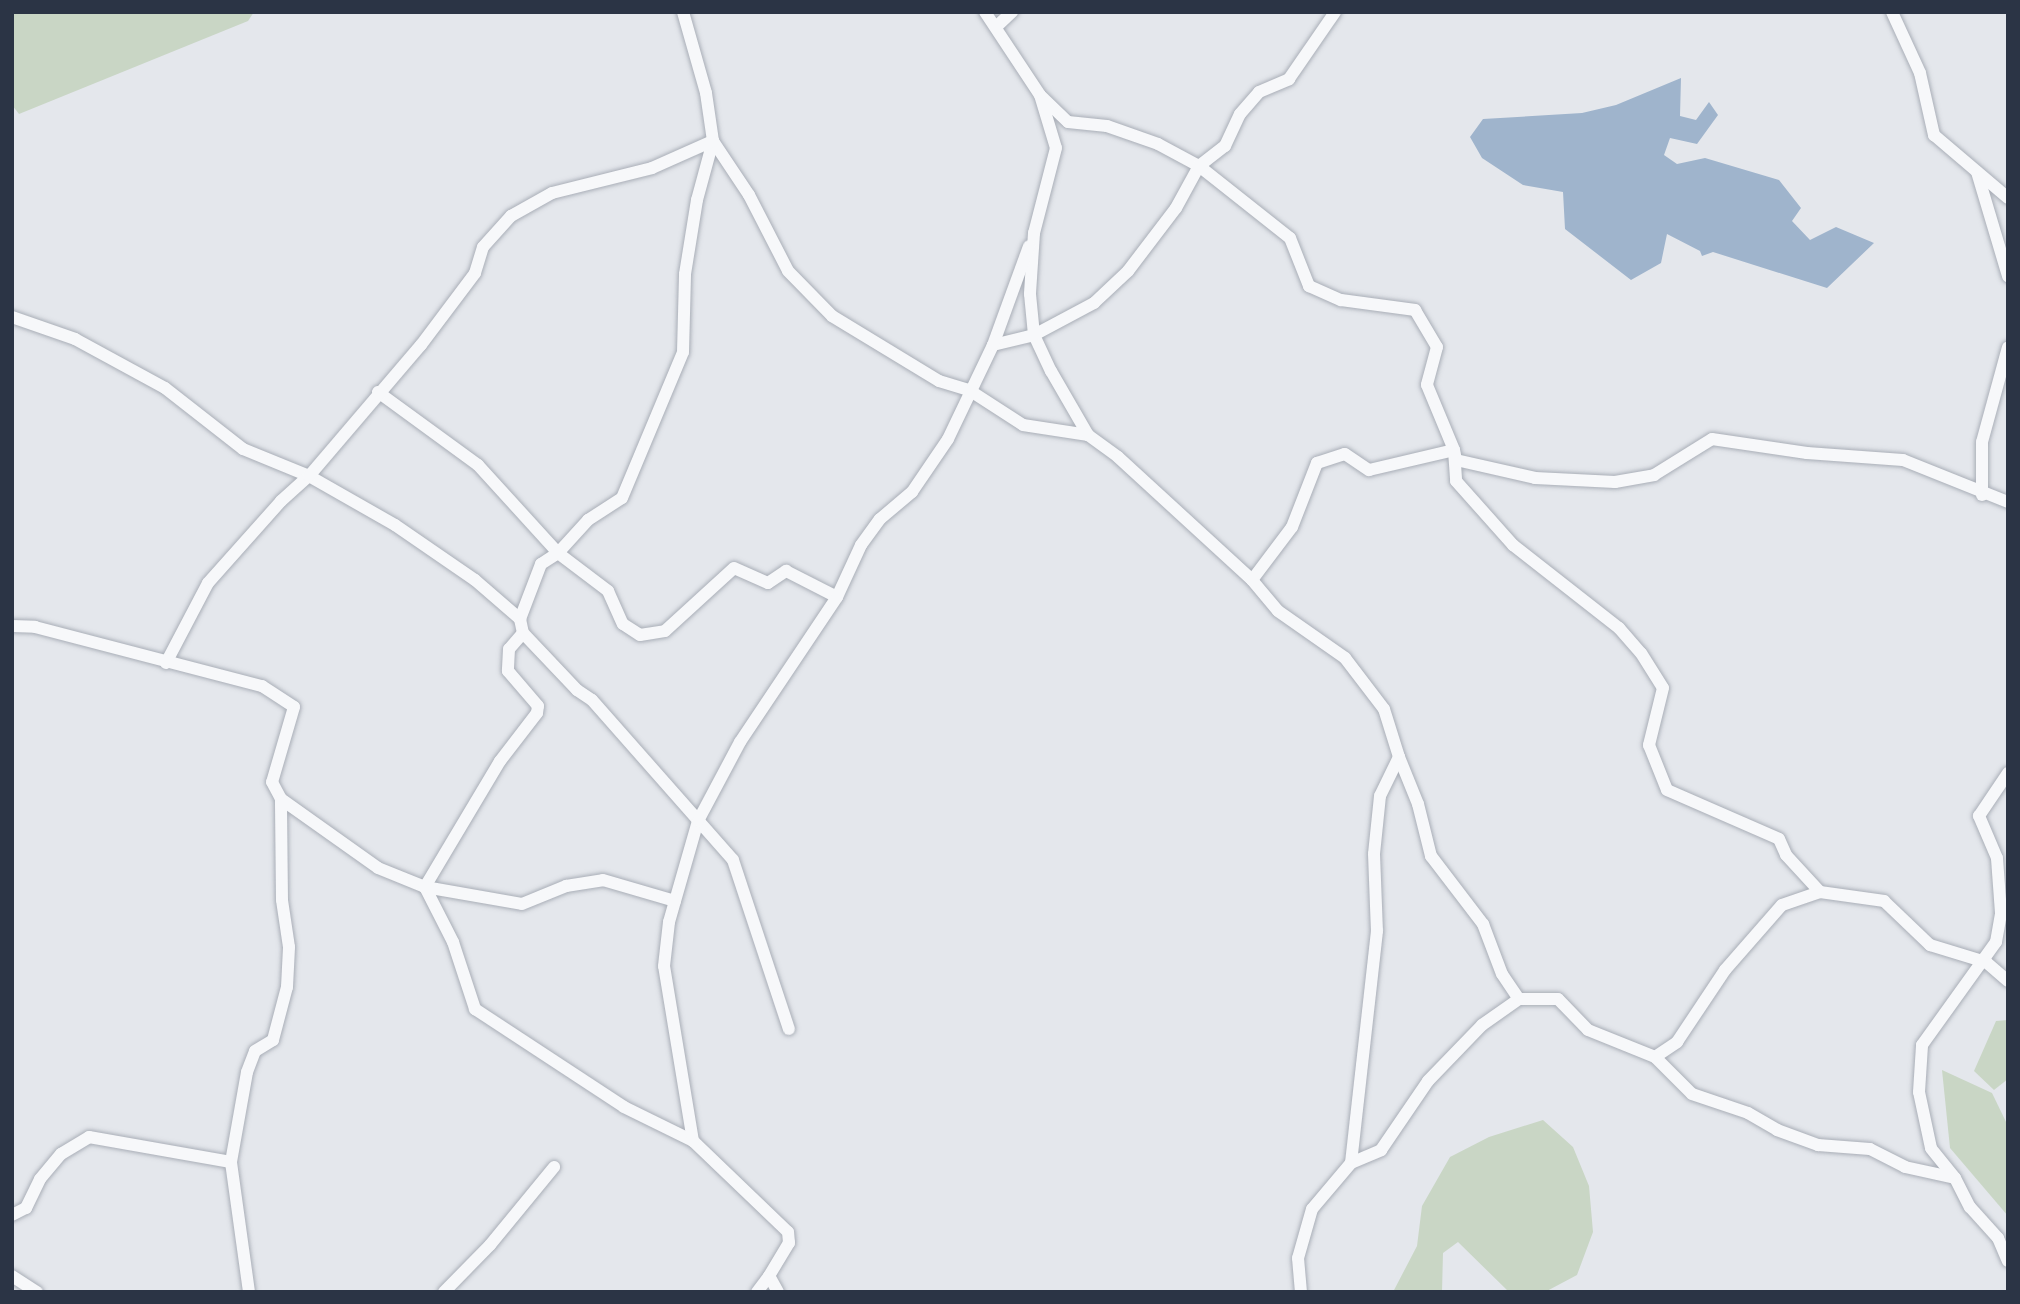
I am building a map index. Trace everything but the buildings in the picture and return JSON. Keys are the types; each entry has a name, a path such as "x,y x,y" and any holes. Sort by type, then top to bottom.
{"street":[{"path":"683,12 706,93 713,141 697,200 685,274 683,352 622,498 588,520 558,553 541,564 520,619 523,633 577,690 592,700 733,860 789,1029"},
{"path":"985,12 997,26 1040,95 1068,122 1107,126 1158,144 1199,166 1290,238 1309,286 1341,300 1415,310 1437,347 1427,385 1457,460 1535,478 1615,482 1654,475 1712,439 1807,453 1903,460 1982,495 2008,502"},
{"path":"997,26 1012,12"},
{"path":"993,345 1034,335 1094,303 1128,271 1176,208 1199,166 1225,146 1240,114 1259,92 1289,79 1335,12"},
{"path":"1892,12 1920,73 1934,135 2008,198"},
{"path":"693,1141 664,966 675,901 698,821 740,742 837,597 860,545 880,519 912,492 948,439 969,390 993,345 1034,233 1056,148 1040,95"},
{"path":"713,141 749,195 788,271 832,316 939,381 969,390 1023,425 1088,435"},
{"path":"166,663 208,583 281,501 309,476 378,392 421,345 475,273 483,247 512,216 552,193 652,168 713,141"},
{"path":"1976,172 2008,276"},
{"path":"1034,233 1030,294 1034,335 1088,435 1118,457 1252,580 1278,611 1345,659 1384,709 1399,757 1419,804 1430,856 1483,924 1502,974 1519,999"},
{"path":"12,317 75,339 165,388 243,449 309,476 403,530 520,619"},
{"path":"1982,495 1982,442 2008,347"},
{"path":"378,392 478,465 558,553 608,591 623,624 640,635 665,631 734,568 768,583 786,571 837,597"},
{"path":"1252,580 1292,527 1317,463 1345,454 1369,470 1454,450"},
{"path":"1454,450 1456,481 1513,545 1619,628 1642,653 1663,688 1649,745 1667,790 1779,839 1786,855 1820,892"},
{"path":"12,625 35,627 262,686 294,707 272,782 281,799 378,868 425,887 522,904 566,886 604,880 675,901"},
{"path":"425,887 489,779 537,713 538,706 508,671 509,649 523,633"},
{"path":"1351,1163 1377,931 1374,854 1379,808 1399,757"},
{"path":"2008,773 1979,816 1997,858 2001,914 1996,942 1986,961 1922,1045 1919,1092 1931,1148 1955,1178 1970,1208 1998,1238 2008,1261"},
{"path":"249,1291 231,1162 247,1072 255,1051 273,1040 287,987 289,947 282,900 281,799"},
{"path":"425,887 453,942 475,1009 624,1107 693,1141 788,1232 789,1243 757,1292"},
{"path":"1656,1057 1677,1042 1725,970 1782,905 1820,892 1885,901 1930,945 1986,961 2008,981"},
{"path":"1301,1292 1298,1258 1312,1209 1351,1163 1381,1150 1428,1081 1482,1025 1519,999 1558,999 1588,1030 1656,1057 1692,1094 1748,1113 1777,1130 1818,1145 1870,1149 1905,1167 1955,1178"},
{"path":"12,1215 26,1208 40,1179 61,1154 89,1138 231,1162"},
{"path":"444,1292 554,1167"},
{"path":"12,1276 37,1292"},
{"path":"769,1276 778,1292"}],"green space":[{"path":"12,12 254,12 248,21 19,114 12,105"},
{"path":"2008,1020 2008,1079 1994,1090 1974,1071 1996,1021"},
{"path":"1942,1070 1992,1093 2008,1126 2008,1216 1950,1148"},
{"path":"1543,1120 1573,1147 1589,1186 1593,1232 1577,1275 1545,1292 1509,1292 1458,1242 1443,1253 1442,1292 1393,1292 1417,1246 1422,1206 1450,1157 1489,1137"}],"water":[{"path":"1681,78 1680,116 1696,120 1709,102 1718,115 1697,144 1670,138 1664,155 1677,164 1705,158 1779,180 1801,208 1792,221 1810,240 1836,227 1874,243 1827,288 1713,252 1702,256 1700,251 1667,234 1661,263 1631,280 1565,229 1563,192 1523,185 1482,158 1470,137 1483,119 1582,113 1616,105"}]}
